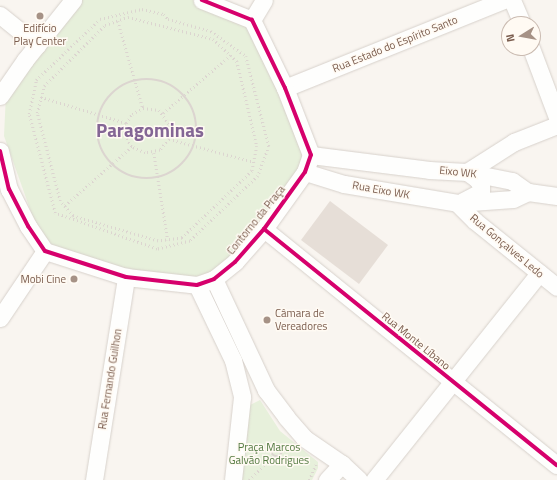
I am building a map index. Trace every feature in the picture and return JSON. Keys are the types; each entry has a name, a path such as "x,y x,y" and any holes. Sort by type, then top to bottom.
{"street":[{"path":"0,96 37,45 73,0"},
{"path":"202,0 252,20 286,88 311,155"},
{"path":"252,20 264,0"},
{"name":"Rua Estado do Espírito Santo","path":"286,88 504,0"},
{"path":"512,0 519,16"},
{"path":"0,15 37,45"},
{"path":"534,56 557,117"},
{"path":"457,203 476,196 481,192 481,186 477,179 467,172 514,142 557,125"},
{"path":"0,151 5,190 45,251 0,318"},
{"name":"Eixo WK","path":"311,155 467,172 512,181 528,192"},
{"name":"Contorno da Praça","path":"45,251 126,277 175,285 197,285 214,279 235,262 264,229 305,172 311,155"},
{"name":"Rua Eixo WK","path":"305,172 344,184 457,203"},
{"path":"457,203 512,199 528,192 557,196"},
{"name":"Rua Gonçalves Ledo","path":"457,203 475,220 557,287"},
{"name":"Rua Monte Líbano","path":"264,229 557,465"},
{"path":"374,480 454,383 539,273"},
{"name":"Rua Fernando Guilhon","path":"94,480 126,277"},
{"path":"214,279 266,390 304,438 342,464 359,480"},
{"path":"197,285 233,360 242,397 233,480"},
{"path":"242,397 253,391 266,390"},
{"path":"327,480 342,464"}],"path":[{"path":"142,9 164,14 168,19 211,31 246,56 269,146 258,176 190,241 157,249 55,213 29,114 36,80 100,19 142,9"},
{"path":"128,17 213,39 237,61 257,146 252,171 182,238 158,241 73,216 60,201 36,114 44,86 105,25 118,21 128,17"},
{"path":"118,21 142,108"},
{"path":"163,113 231,55"},
{"path":"155,78 169,83 184,95 195,116 197,134 194,145 183,164 158,178 130,176 113,165 100,146 97,127 99,114 112,92 134,80 155,78"},
{"path":"41,98 126,123"},
{"path":"150,107 163,113 170,126 169,139 160,150 154,152 141,152 132,147 125,135 126,123 132,114 142,108 150,107"},
{"path":"169,139 254,162"},
{"path":"65,206 132,147"},
{"path":"154,152 168,240"},
{"path":"283,437 293,445"},
{"path":"250,480 273,456 273,447 282,447 288,441"},
{"path":"273,456 281,457 283,453 282,447"},
{"path":"309,480 316,465 310,458"}],"green space":[{"path":"80,0 193,0 251,22 309,162 213,278 175,283 50,250 36,226 4,136 6,94"},
{"name":"Praça Marcos Galvão Rodrigues","path":"260,400 280,431 318,462 318,468 312,480 241,480 250,405"}],"building":[{"path":"330,201 388,245 359,284 301,240"}],"cycle path":[{"path":"0,151 9,189 28,226 45,251 126,277 197,285 214,279 235,262 264,229 305,172 311,155 285,88 252,20 202,0"},
{"path":"264,229 557,465"}],"place":[{"name":"Edifício Play Center","path":"40,16"},
{"name":"Mobi Cine","path":"74,279"},
{"name":"Câmara de Vereadores","path":"267,320"}],"district":[{"name":"Paragominas","path":"150,130"}]}
